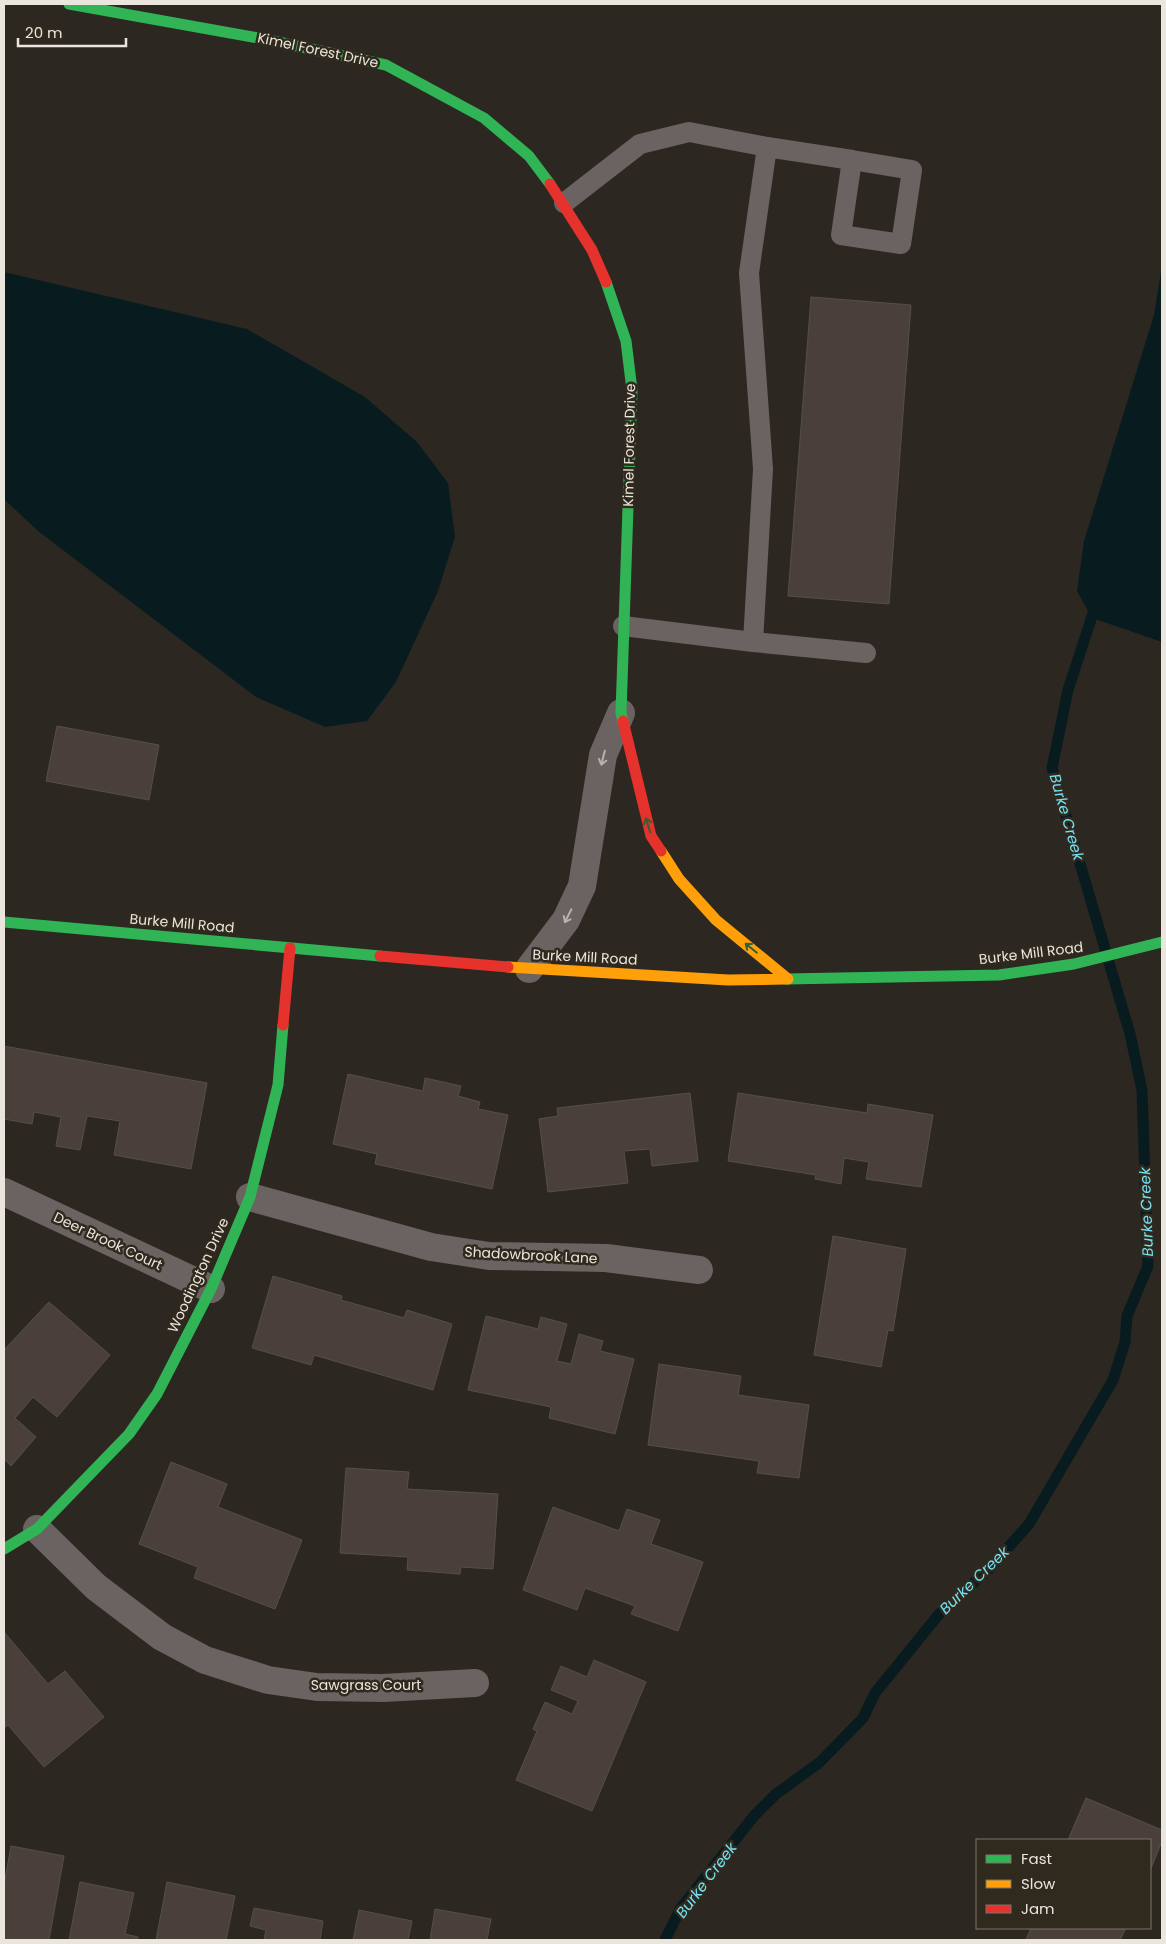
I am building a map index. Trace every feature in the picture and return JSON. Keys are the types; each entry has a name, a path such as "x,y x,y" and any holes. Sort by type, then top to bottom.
{"street":[{"name":"Kimel Forest Drive","path":"69,4 264,39 386,65 484,118 529,156 564,203 596,258 614,299 626,341 632,390 620,713 651,836 679,879 716,920 788,979"},
{"name":"Kimel Forest Drive","path":"529,969 566,920 582,886 603,755 620,713"},
{"name":"Burke Mill Road","path":"4,922 529,969 728,980 1000,975 1074,964 1162,942"},
{"name":"Woodington Drive","path":"4,1549 37,1529 129,1434 157,1394 211,1289 250,1197 278,1085 290,948"},
{"name":"Deer Brook Court","path":"4,1192 211,1289"},
{"name":"Shadowbrook Lane","path":"250,1197 431,1248 489,1256 606,1258 699,1270"},
{"name":"Sawgrass Court","path":"37,1529 96,1587 162,1637 205,1660 268,1680 317,1688 383,1688 474,1683"}],"lane":[{"path":"564,203 640,144 689,132 767,147 852,160 912,170 901,244 841,235 852,160"},
{"path":"754,642 763,469 749,273 767,147"},
{"path":"623,626 866,653"}],"water":[{"path":"1162,265 1162,642 1092,618 1077,591 1084,541 1154,315"},
{"path":"4,272 247,329 365,397 417,442 448,483 455,537 438,591 396,682 367,721 325,727 256,697 38,531 4,499"}],"building":[{"path":"811,297 911,305 889,604 788,596"},
{"path":"57,726 159,745 149,800 46,781"},
{"path":"4,1046 207,1083 191,1169 114,1155 120,1121 87,1116 80,1150 56,1146 61,1117 34,1112 32,1124 4,1119"},
{"path":"348,1074 423,1091 425,1078 461,1086 458,1096 480,1102 478,1109 508,1115 492,1189 375,1164 377,1154 333,1144"},
{"path":"690,1093 698,1161 652,1166 650,1149 624,1151 628,1183 548,1192 539,1119 558,1116 557,1108"},
{"path":"738,1093 867,1113 868,1104 933,1115 921,1187 866,1179 869,1162 844,1158 841,1184 815,1179 816,1175 728,1161"},
{"path":"833,1236 906,1249 893,1331 888,1330 881,1367 814,1355"},
{"path":"273,1276 342,1296 341,1300 404,1318 407,1310 452,1324 433,1390 314,1355 311,1365 252,1348"},
{"path":"49,1302 110,1355 57,1417 33,1397 15,1418 36,1437 11,1466 4,1459 4,1350"},
{"path":"486,1316 538,1329 541,1317 567,1324 557,1361 571,1364 579,1334 603,1341 600,1351 634,1359 615,1434 549,1418 551,1407 468,1390"},
{"path":"659,1364 741,1376 738,1395 809,1405 799,1478 757,1473 759,1461 648,1445"},
{"path":"171,1462 227,1484 218,1507 302,1540 275,1609 194,1578 198,1567 139,1544"},
{"path":"346,1468 409,1472 407,1489 498,1494 493,1569 461,1567 460,1574 407,1570 408,1557 340,1553"},
{"path":"553,1507 619,1531 627,1509 660,1520 651,1544 703,1562 678,1631 631,1614 635,1606 585,1588 577,1610 523,1590"},
{"path":"4,1632 48,1684 65,1671 104,1717 44,1767 8,1725 4,1728"},
{"path":"594,1660 646,1682 592,1811 516,1780 537,1731 533,1729 545,1702 572,1714 578,1701 551,1690 561,1666 587,1677"},
{"path":"1086,1798 1162,1830 1162,1841 1151,1868 1151,1839 1068,1839"},
{"path":"11,1846 64,1856 49,1940 4,1940 4,1885"},
{"path":"80,1882 134,1893 125,1934 138,1937 138,1940 69,1940"},
{"path":"167,1882 235,1896 226,1940 156,1940"},
{"path":"254,1908 323,1921 320,1940 264,1940 266,1930 250,1926"},
{"path":"435,1909 491,1919 487,1940 430,1940"},
{"path":"359,1910 412,1921 408,1940 353,1940"},
{"path":"1031,1929 1126,1929 1120,1940 1026,1940"}],"waterway":[{"name":"Burke Creek","path":"665,1940 681,1908 754,1816 776,1794 820,1762 863,1718 875,1693 940,1613 989,1569 1029,1524 1113,1380 1125,1342 1127,1316 1148,1266 1142,1090 1130,1034 1052,768 1068,690 1096,604"}],"traffic: fast":[{"path":"69,4 264,39 386,65 484,118 529,156 550,184"},
{"path":"606,282 626,341 632,390 621,713 623,721"},
{"path":"4,922 380,956"},
{"path":"786,979 999,975 1074,964 1162,942"},
{"path":"4,1549 37,1529 129,1434 157,1394 211,1289 250,1197 278,1085 283,1025"}],"traffic: slow":[{"path":"661,851 679,879 716,920 788,979"},
{"path":"508,967 728,980 786,979"}],"traffic: jam":[{"path":"550,184 592,250 606,282"},
{"path":"623,721 651,836 661,851"},
{"path":"283,1025 290,948"},
{"path":"380,956 508,967"}]}
